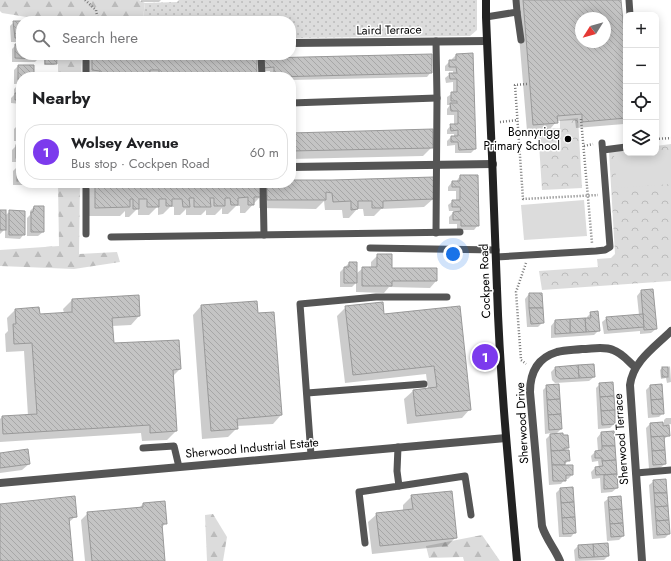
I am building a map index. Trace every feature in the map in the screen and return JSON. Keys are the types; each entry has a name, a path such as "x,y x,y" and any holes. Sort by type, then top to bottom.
{"main road":[{"name":"Cockpen Road","path":"486,0 497,290 506,438 517,561"}],"street":[{"name":"Laird Terrace","path":"296,43 487,41"},
{"path":"296,167 493,164"},
{"name":"Sherwood Terrace","path":"642,561 630,385 631,376 635,368 671,331"},
{"name":"Sherwood Drive","path":"560,561 542,526 530,392 530,381 533,371 540,362 558,352 604,348 613,350 620,354 635,368"},
{"name":"Sherwood Industrial Estate","path":"0,483 506,438"}],"lane":[{"path":"516,0 521,40"},
{"path":"629,0 630,12"},
{"path":"486,17 517,12"},
{"path":"436,41 436,233"},
{"path":"86,60 86,72"},
{"path":"261,60 262,72"},
{"path":"296,103 437,98"},
{"path":"370,248 529,255 605,250 610,247 603,147 623,147"},
{"path":"86,188 86,234"},
{"path":"263,188 264,235"},
{"path":"111,237 460,232"},
{"path":"311,455 300,304 376,297 447,297"},
{"path":"307,393 424,384"},
{"path":"143,448 174,446 179,467"},
{"path":"398,447 397,471 399,486"},
{"path":"636,473 671,470"},
{"path":"365,543 359,492 465,476 471,515"}],"path":[{"path":"86,0 96,10 97,16"},
{"path":"527,84 515,85 523,199 606,194"},
{"path":"581,119 592,252"},
{"path":"490,123 518,120"},
{"path":"659,139 671,138"},
{"path":"529,255 516,292 521,360 533,371"}],"green space":[{"path":"0,0 139,0 145,3 143,16 20,16 2,13 0,11"},
{"path":"179,0 477,0 477,30 470,36 296,38 296,16 143,16 145,3 177,2"},
{"path":"58,60 82,60 81,72 58,72"},
{"path":"578,118 582,188 542,190 538,129 560,128 560,120"},
{"path":"671,144 671,281 542,290 539,271 598,267 597,259 611,258 615,254 609,152 623,150 623,156 659,156 659,146"},
{"path":"671,150 671,184 617,188 614,155 659,156 659,152"},
{"path":"58,188 80,188 79,254 117,252 120,262 74,269 0,266 0,250 59,246"},
{"path":"584,200 587,236 524,240 521,205"},
{"path":"213,514 227,537 223,561 207,561 205,515"},
{"path":"482,535 500,561 464,561 463,557 429,558 426,546"}],"building":[{"path":"523,0 621,0 623,22 623,118 582,122 582,114 557,116 558,123 533,125"},
{"path":"13,21 16,21 15,38"},
{"path":"15,44 16,44 16,58"},
{"path":"473,53 476,149 459,150 458,142 451,142 451,136 458,136 458,130 451,131 450,124 458,124 458,111 451,111 450,103 457,103 457,101 451,101 451,92 457,92 457,79 450,79 449,73 457,73 456,67 449,67 449,60 456,60 456,54"},
{"path":"432,54 432,73 296,76 296,72 274,72 274,67 264,68 264,60 296,60 296,57"},
{"path":"45,60 57,60 57,64 45,64"},
{"path":"92,60 257,60 257,72 159,72 159,70 150,70 150,72 100,72 92,70"},
{"path":"18,65 34,65 34,72 18,72"},
{"path":"433,129 433,148 296,151 296,133"},
{"path":"460,175 478,175 479,226 461,226 461,220 453,220 453,212 461,211 460,207 452,207 452,200 460,200 460,187 452,187 452,181 460,181"},
{"path":"434,177 434,199 383,201 383,208 372,208 372,201 358,201 358,209 351,210 351,201 333,202 332,193 326,192 326,200 267,200 267,188 296,188 296,180"},
{"path":"95,188 261,188 261,197 254,197 254,205 248,205 248,197 238,198 238,205 231,205 230,198 225,198 225,206 214,206 214,198 210,198 211,207 194,207 194,198 189,198 190,207 183,207 182,199 172,199 172,206 166,206 166,199 159,199 159,207 147,207 147,199 139,199 139,209 133,209 133,199 130,199 130,207 95,208"},
{"path":"34,206 44,206 44,232 31,232 31,212 33,212"},
{"path":"0,210 6,210 6,230 0,230"},
{"path":"9,210 25,211 25,235 9,235"},
{"path":"377,254 392,254 392,268 437,268 437,281 392,281 392,286 362,286 362,267 377,267"},
{"path":"349,262 357,262 357,283 344,283 344,267 349,267"},
{"path":"653,289 657,329 644,330 641,290"},
{"path":"529,293 542,293 543,308 529,308"},
{"path":"139,295 140,316 112,318 114,343 179,340 181,369 173,370 177,431 150,433 150,425 3,434 2,416 37,414 32,343 14,344 13,324 16,324 15,309 39,307 40,314 72,312 72,299"},
{"path":"257,301 258,313 274,312 282,415 237,419 238,429 211,431 201,305"},
{"path":"383,302 384,314 460,306 471,410 416,416 413,390 437,387 434,366 353,375 345,306"},
{"path":"529,308 543,308 544,323 531,324"},
{"path":"598,311 600,331 586,332 585,318 591,318 590,312"},
{"path":"643,314 644,327 608,330 606,317"},
{"path":"585,318 586,332 570,333 570,319"},
{"path":"570,319 570,333 555,334 555,320"},
{"path":"594,364 595,377 579,378 578,365"},
{"path":"578,365 579,378 560,379 556,376 555,367"},
{"path":"662,367 668,367 668,377 662,377"},
{"path":"613,382 614,396 600,397 599,383"},
{"path":"559,384 560,399 547,400 546,385"},
{"path":"662,384 663,399 651,400 650,385"},
{"path":"614,396 615,410 601,411 600,397"},
{"path":"560,399 561,414 548,415 547,400"},
{"path":"663,399 664,414 652,414 651,400"},
{"path":"615,410 615,424 602,425 601,411"},
{"path":"561,414 562,429 549,430 548,415"},
{"path":"663,422 663,426 669,425 670,436 651,437 650,423"},
{"path":"614,431 615,446 602,446 601,432"},
{"path":"563,433 563,435 568,435 569,448 551,451 550,434"},
{"path":"664,436 665,450 652,451 651,437"},
{"path":"602,446 615,446 616,460 602,461 602,458 595,458 595,451 602,450"},
{"path":"28,449 30,464 0,468 0,453"},
{"path":"569,450 570,461 565,461 565,465 552,465 551,451"},
{"path":"665,450 666,464 653,465 652,451"},
{"path":"616,460 617,474 596,475 595,467 603,466 602,461"},
{"path":"552,465 573,465 573,475 566,475 566,481 553,481"},
{"path":"617,474 618,488 604,489 604,475"},
{"path":"666,479 667,493 654,493 653,480"},
{"path":"573,487 574,502 561,503 560,488"},
{"path":"452,491 457,538 380,546 376,513 413,509 411,495"},
{"path":"654,493 667,493 668,506 655,507"},
{"path":"75,496 77,517 69,518 73,561 0,561 0,504"},
{"path":"621,496 622,509 609,510 608,497"},
{"path":"165,501 167,524 162,524 165,561 92,561 87,512 143,507 143,503"},
{"path":"574,502 575,517 562,518 561,503"},
{"path":"668,506 669,520 656,521 655,507"},
{"path":"622,509 623,523 610,524 609,510"},
{"path":"575,517 576,533 563,534 562,518"},
{"path":"669,520 670,534 657,535 656,521"},
{"path":"623,523 624,536 611,537 610,524"},
{"path":"608,543 609,556 594,557 593,544"},
{"path":"593,544 594,557 579,558 578,545"}],"place":[{"name":"Bonnyrigg Primary School","path":"568,139"},
{"name":"Wolsey Avenue","path":"485,357"}]}
